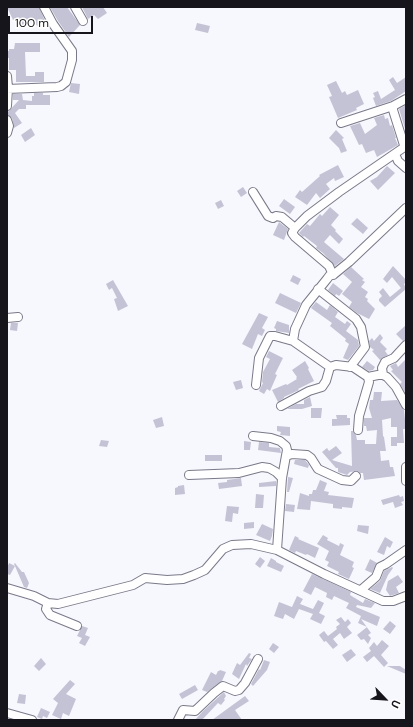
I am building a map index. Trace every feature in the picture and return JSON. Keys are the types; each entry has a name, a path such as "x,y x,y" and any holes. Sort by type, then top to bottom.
{"street":[{"path":"8,89 57,87 66,82 72,60 72,51 53,24 44,7"},
{"path":"75,7 83,21"},
{"path":"7,76 7,106"},
{"path":"341,123 393,106 406,99"},
{"path":"333,275 329,266 293,236 292,233 306,216 403,148 405,144 393,110 393,106"},
{"path":"7,120 9,126 7,133"},
{"path":"395,154 398,161 406,168"},
{"path":"253,192 268,216 273,218 276,216 282,217 295,228"},
{"path":"293,341 295,329 302,312 318,289 330,275 333,275 349,262 406,208"},
{"path":"318,289 356,319 361,327 365,347 350,367"},
{"path":"7,318 18,317"},
{"path":"256,385 259,358 270,336 293,341 330,366 336,365 350,367 362,372 368,377"},
{"path":"383,375 382,368 385,362 394,358 406,345"},
{"path":"281,406 308,391 322,387 326,381 330,366"},
{"path":"368,377 378,374 388,377 396,387 406,405"},
{"path":"358,430 359,416 368,377"},
{"path":"253,436 271,438 284,443 287,450 282,478 277,550"},
{"path":"286,456 292,454 307,455 318,469 342,480 351,481 356,476"},
{"path":"189,475 239,472 262,467 269,468 282,478"},
{"path":"406,467 406,481"},
{"path":"7,588 34,596 48,603 58,604 138,583 145,578 167,580 183,579 205,570 223,550 232,545 251,544 277,550 373,597 388,602 406,596"},
{"path":"361,590 376,577 380,567 406,550"},
{"path":"48,603 46,609 50,615 76,626"},
{"path":"178,720 183,710 195,711 214,692 223,686 235,691 239,690 245,683 258,659"},
{"path":"7,713 19,718 32,720"}],"building":[{"path":"7,7 39,7 45,21 37,26 34,20 20,28 15,19 13,20"},
{"path":"50,7 67,7 80,25 69,37 58,21"},
{"path":"82,7 103,7 107,13 98,19 94,15 88,19"},
{"path":"197,23 210,26 208,33 195,30"},
{"path":"15,43 40,43 40,52 25,52 26,76 35,76 35,72 44,72 44,82 16,82 16,70 9,70 9,58 7,58 7,51 9,51 9,49 14,49"},
{"path":"393,77 397,83 406,77 406,91 391,101 376,106 373,93 378,91 381,99 395,90 389,80"},
{"path":"336,81 342,93 345,91 347,95 358,90 364,104 356,108 357,110 338,118 329,97 332,96 327,85"},
{"path":"71,83 80,84 79,94 69,92"},
{"path":"34,93 50,95 50,105 26,105 26,109 19,109 15,113 22,123 14,128 12,118 7,115 7,113 19,100 13,100 13,94 22,94 23,100 32,101 32,96 34,96"},
{"path":"406,105 406,132 399,109"},
{"path":"384,115 385,119 388,118 390,126 392,125 398,145 377,157 374,150 366,153 362,144 359,145 350,126 360,123 365,134 377,125 374,118"},
{"path":"31,128 35,135 25,142 21,135"},
{"path":"336,130 344,138 342,139 347,151 341,153 339,148 329,138"},
{"path":"338,165 344,177 335,181 334,178 326,184 330,189 320,198 316,193 307,205 295,197 300,190 302,192 320,176 319,175"},
{"path":"387,166 395,173 378,190 370,181 377,177"},
{"path":"243,187 247,193 241,197 237,191"},
{"path":"284,199 295,207 290,214 279,206"},
{"path":"221,200 224,206 218,209 215,203"},
{"path":"330,207 339,215 331,225 343,239 339,244 330,235 324,242 344,259 335,266 316,248 317,246 299,233 307,224 310,226 320,214 322,216"},
{"path":"357,218 368,228 363,234 351,224"},
{"path":"279,222 288,229 284,240 273,235"},
{"path":"393,266 406,280 404,284 406,289 385,307 379,301 382,296 379,292 383,288 390,297 401,288 392,277 387,283 383,279"},
{"path":"351,267 364,279 362,280 365,282 361,287 368,292 365,297 375,309 369,319 349,307 352,302 342,294 352,282 343,274"},
{"path":"293,275 301,279 298,285 290,281"},
{"path":"113,280 128,306 118,311 114,299 117,298 112,288 109,290 106,284"},
{"path":"333,283 343,291 339,296 336,294 335,296 328,290"},
{"path":"280,293 301,303 296,313 275,303"},
{"path":"316,302 327,310 330,305 338,312 335,317 345,324 347,321 351,324 346,331 358,340 359,346 348,360 343,358 349,344 345,341 346,339 330,326 332,323 311,308"},
{"path":"259,313 268,317 262,328 265,330 262,336 258,334 252,349 242,344"},
{"path":"277,321 289,325 289,333 276,331 274,328"},
{"path":"11,323 18,323 17,331 10,330"},
{"path":"406,325 406,340 403,341 396,334"},
{"path":"380,334 383,338 380,342 387,349 385,351 388,355 380,360 372,351 374,350 370,347 369,341 372,338 374,341"},
{"path":"269,351 283,358 275,374 277,375 270,391 267,389 264,394 259,391 263,383 263,372 270,359 266,357"},
{"path":"406,359 406,394 400,384 402,382 391,371 393,370 390,366 396,363 398,367"},
{"path":"305,361 314,381 284,397 278,402 272,390 286,384 287,385 297,379 292,370"},
{"path":"367,361 375,367 373,370 369,371 362,367"},
{"path":"241,380 243,388 236,390 233,382"},
{"path":"374,392 382,392 381,401 397,400 404,410 404,443 397,443 397,446 391,446 391,437 397,437 397,427 391,427 391,418 382,420 386,451 380,451 381,461 389,460 390,467 393,467 395,476 364,480 363,473 358,471 350,472 347,475 338,472 338,468 336,468 322,452 327,448 329,451 336,446 342,453 332,460 352,466 351,431 353,431 356,435 357,440 365,440 365,444 376,444 377,430 367,431 366,426 364,426 364,418 372,418 369,408 370,400 373,400"},
{"path":"310,397 312,406 302,409 287,409 296,404 304,404 304,400"},
{"path":"311,408 322,408 321,418 311,418"},
{"path":"336,415 347,415 347,418 350,418 350,425 332,426 332,419 337,419"},
{"path":"162,417 164,426 156,428 153,420"},
{"path":"277,426 290,427 290,436 280,435 281,432 277,431"},
{"path":"101,440 109,441 107,447 99,446"},
{"path":"244,441 251,442 250,450 244,450"},
{"path":"259,442 269,443 269,447 280,448 281,453 258,450"},
{"path":"205,455 222,455 222,461 205,461"},
{"path":"295,460 305,460 309,465 308,468 294,464"},
{"path":"288,477 293,478 289,492 287,492"},
{"path":"241,478 242,486 219,489 218,483"},
{"path":"320,480 327,483 324,491 329,492 328,495 354,498 352,508 333,508 333,504 311,501 310,510 297,509 300,493 309,496 309,494 312,494 313,490 316,490"},
{"path":"276,481 276,486 259,487 259,483"},
{"path":"184,485 185,494 175,495 175,488"},
{"path":"256,494 264,495 263,508 255,508"},
{"path":"399,495 400,497 403,496 404,501 401,502 403,505 395,508 393,502 383,505 381,500"},
{"path":"286,504 295,505 294,512 285,511"},
{"path":"227,506 239,507 238,514 233,513 232,522 225,521"},
{"path":"254,522 254,528 244,529 244,523"},
{"path":"262,524 273,529 270,541 256,535"},
{"path":"358,525 369,526 368,534 357,531"},
{"path":"323,535 328,538 327,540 339,546 340,543 344,545 340,555 354,562 352,567 354,568 349,579 338,574 339,572 327,566 329,562 325,560 329,551 317,544"},
{"path":"295,536 299,538 298,539 319,548 315,558 307,554 306,555 296,551 295,553 289,550"},
{"path":"385,537 393,542 390,548 387,546 384,555 377,552"},
{"path":"260,557 265,561 260,568 255,564"},
{"path":"271,558 284,566 281,572 267,566"},
{"path":"370,559 377,563 372,573 365,570"},
{"path":"9,563 15,566 10,575 7,574"},
{"path":"15,563 22,572 24,572 29,583 27,588 24,587 14,564"},
{"path":"392,567 393,568 388,575 380,593 370,589 380,581 384,571"},
{"path":"312,574 351,592 350,595 363,603 365,599 375,603 371,608 357,605 356,607 380,617 377,626 361,619 367,627 358,623 361,616 346,608 349,603 334,596 332,600 326,597 327,593 315,587 311,595 303,591"},
{"path":"398,575 403,582 396,587 399,593 390,596 386,590 388,581"},
{"path":"297,596 303,599 300,604 313,609 318,600 324,603 319,613 325,616 321,624 310,619 313,614 299,609 294,619 285,614 283,619 274,616 279,602 292,607"},
{"path":"341,617 345,622 348,619 351,623 347,627 352,633 344,639 340,633 333,639 338,645 333,649 326,641 324,642 319,635 324,631 328,636 337,629 336,627 340,624 336,620"},
{"path":"390,621 396,626 390,634 383,629"},
{"path":"82,626 88,628 85,635 90,637 85,646 79,643 82,638 77,636"},
{"path":"367,627 371,633 368,635 371,638 368,644 364,639 361,640 357,635"},
{"path":"382,640 389,646 381,655 388,663 384,667 374,656 367,662 363,657 371,651 369,648 374,642 377,646"},
{"path":"273,643 279,647 274,653 269,649"},
{"path":"351,649 356,655 347,662 342,655"},
{"path":"249,653 251,654 249,658 252,659 247,666 246,664 239,679 232,674 237,663 240,665"},
{"path":"41,658 46,664 39,671 34,666"},
{"path":"264,660 270,662 267,670 253,686 251,684 259,669 260,670"},
{"path":"387,666 400,666 406,670 406,674"},
{"path":"220,670 226,672 222,681 207,692 202,690 211,672 216,675"},
{"path":"70,680 75,684 66,694 76,699 69,716 63,713 61,719 52,715 58,703 53,699"},
{"path":"195,685 198,690 182,699 179,694"},
{"path":"224,692 226,696 221,705 218,703 202,720 195,720 203,711"},
{"path":"19,694 26,695 25,704 17,703"},
{"path":"245,696 249,701 235,710 242,720 212,720"},
{"path":"41,708 50,712 47,718 43,716 42,719 37,717"}]}
